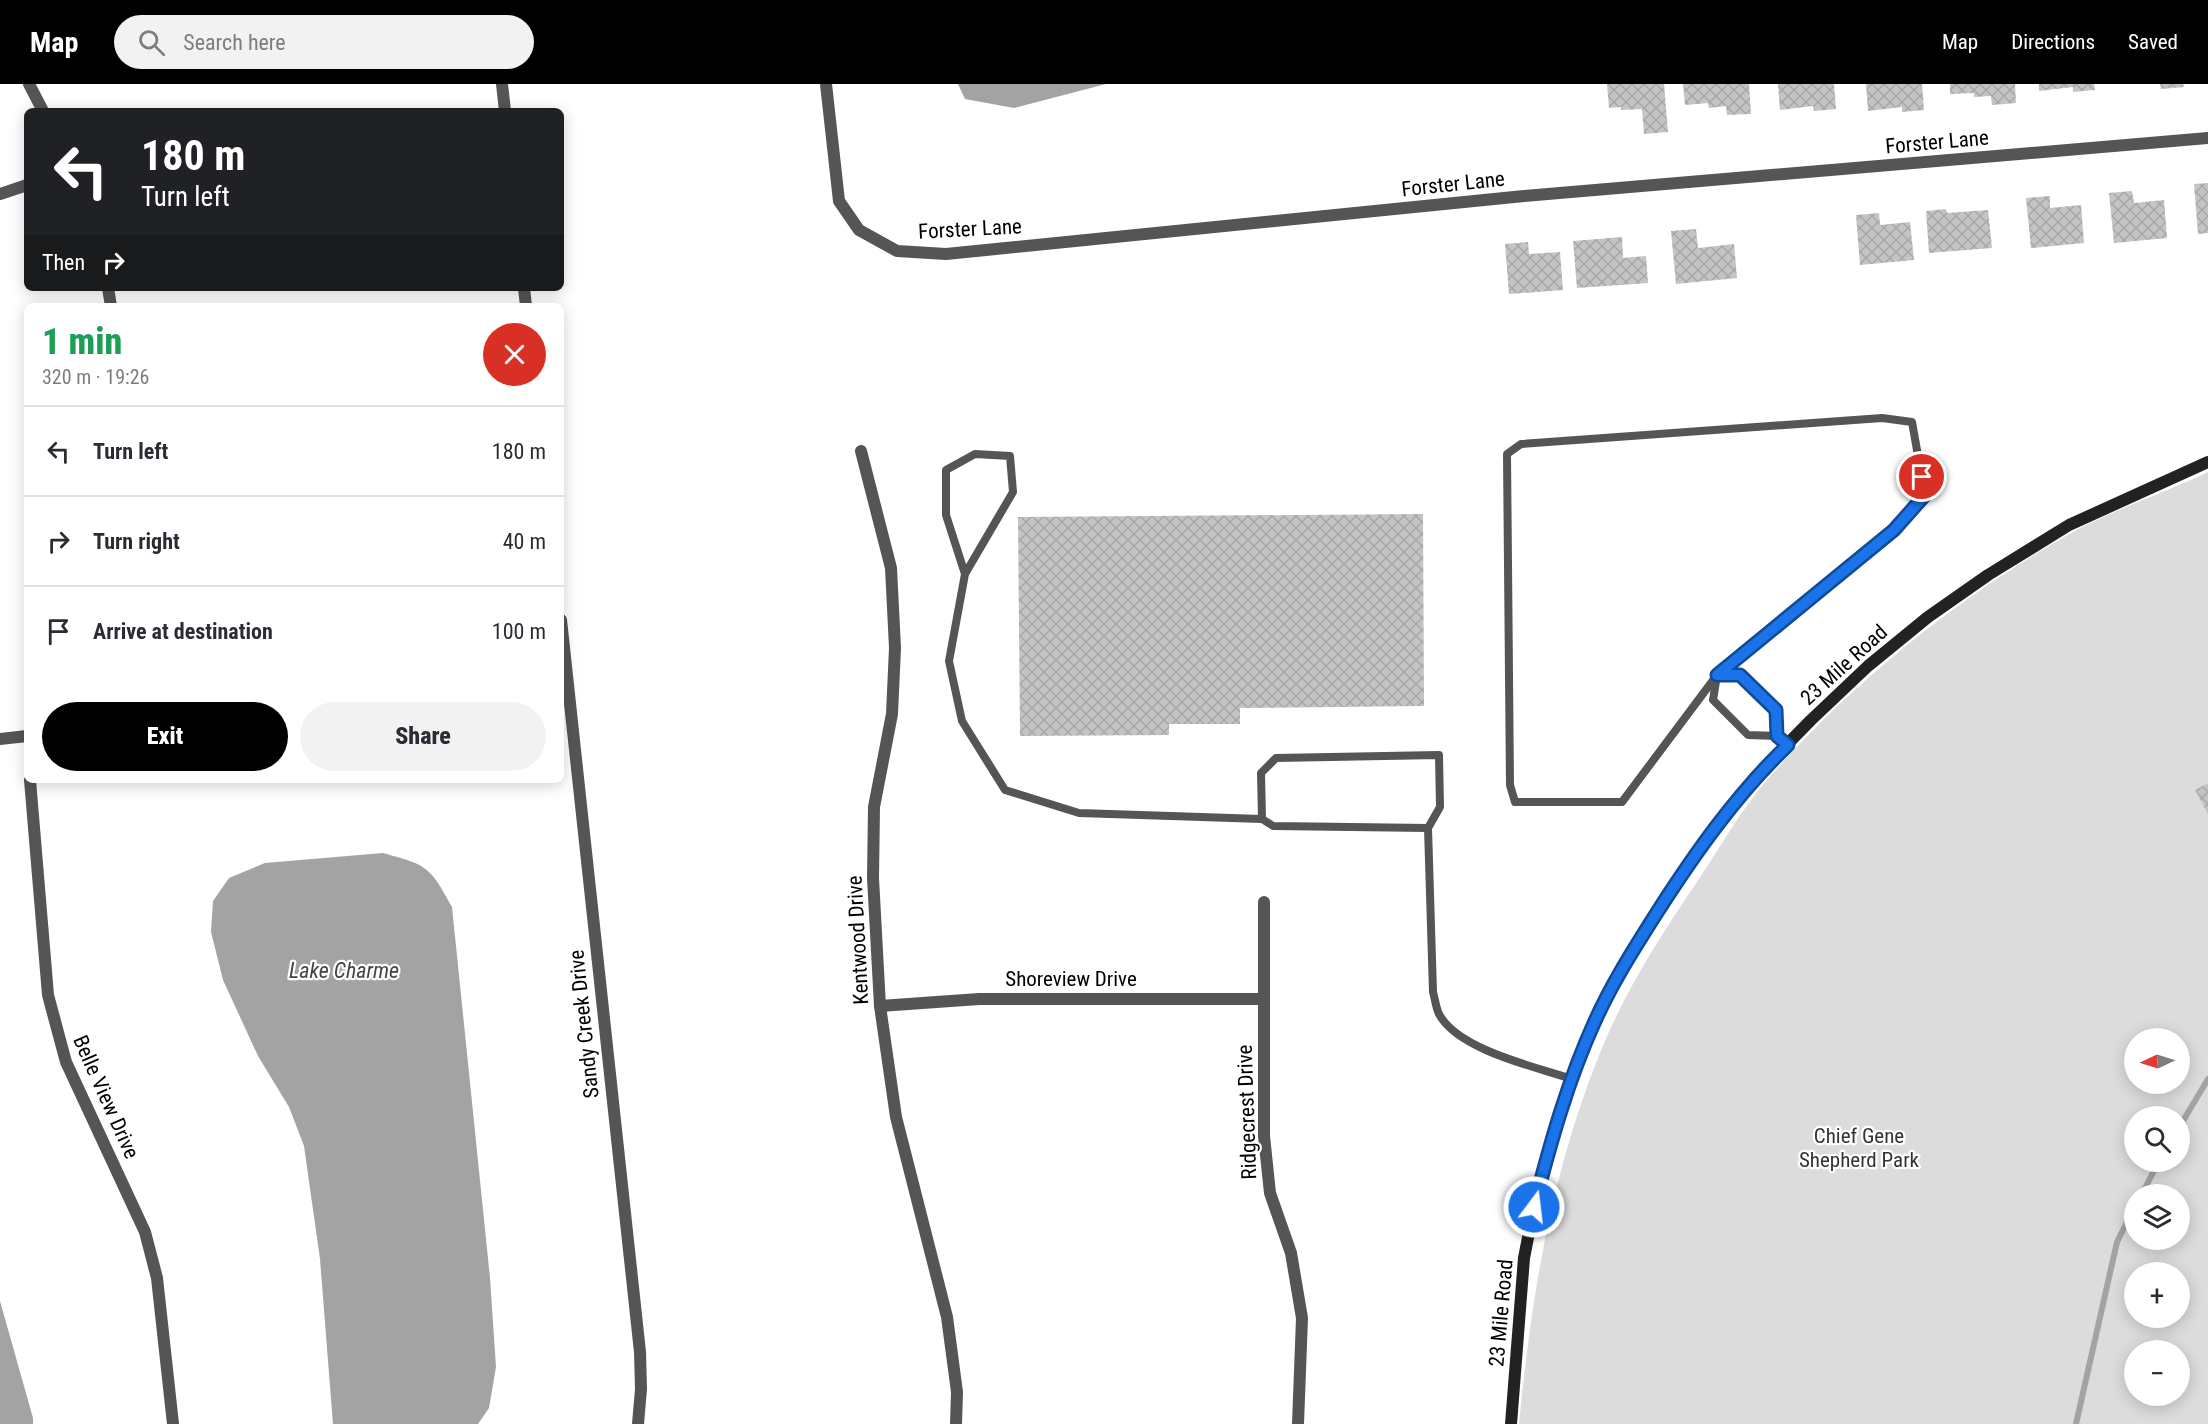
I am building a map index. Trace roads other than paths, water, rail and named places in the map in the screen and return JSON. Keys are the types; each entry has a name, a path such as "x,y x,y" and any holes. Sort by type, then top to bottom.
{"main road":[{"name":"23 Mile Road","path":"1511,1424 1524,1258 1539,1187 1572,1079 1594,1022 1617,976 1679,877 1756,776 1868,666 1928,617 1988,575 2069,525 2208,462"}],"street":[{"path":"29,84 41,108"},
{"path":"502,84 505,108"},
{"name":"Forster Lane","path":"826,84 839,201 859,230 897,251 946,254 1524,196 2208,138"},
{"path":"0,194 24,186"},
{"name":"Kentwood Drive","path":"861,451 891,568 895,648 892,714 874,807 873,878 880,1006 896,1117 946,1317 957,1392 956,1424"},
{"name":"Sandy Creek Drive","path":"564,671 640,1352 641,1389 638,1424"},
{"path":"0,739 24,736"},
{"name":"Belle View Drive","path":"30,783 48,995 66,1062 145,1232 157,1278 173,1424"},
{"name":"Ridgecrest Drive","path":"1264,902 1264,1136 1270,1193 1291,1253 1302,1318 1298,1424"},
{"name":"Shoreview Drive","path":"880,1006 979,999 1263,999"}],"lane":[{"path":"1717,675 1622,801 1515,802 1510,785 1507,454 1521,444 1533,443 1882,418 1912,422 1925,495 1894,530 1717,675 1713,700 1732,720 1748,735 1777,736 1788,745"},
{"path":"965,574 946,515 946,470 975,454 1010,456 1013,492 965,574 950,661 962,721 1005,790 1079,813 1262,819 1273,826 1287,828 1428,828"},
{"path":"1717,675 1740,675 1758,691 1776,710 1777,736"},
{"path":"1262,819 1261,773 1276,758 1439,755 1440,807 1428,828 1433,992 1439,1014 1450,1028 1466,1040 1572,1079"}],"water":[{"path":"958,84 1106,84 1014,108 965,99"},
{"name":"Lake Charme","path":"383,853 426,869 438,883 452,907 490,1278 496,1367 489,1408 478,1424 333,1424 320,1259 304,1146 289,1107 258,1056 223,980 211,932 213,901 229,878 265,863"},
{"path":"0,1301 33,1418 33,1424 0,1424"}],"waterway":[{"path":"2190,1109 2208,1079"},
{"path":"2147,1184 2153,1172"},
{"path":"2076,1424 2117,1242 2124,1228"}],"park label":[{"name":"Chief Gene Shepherd Park","path":"1859,1148"}]}
